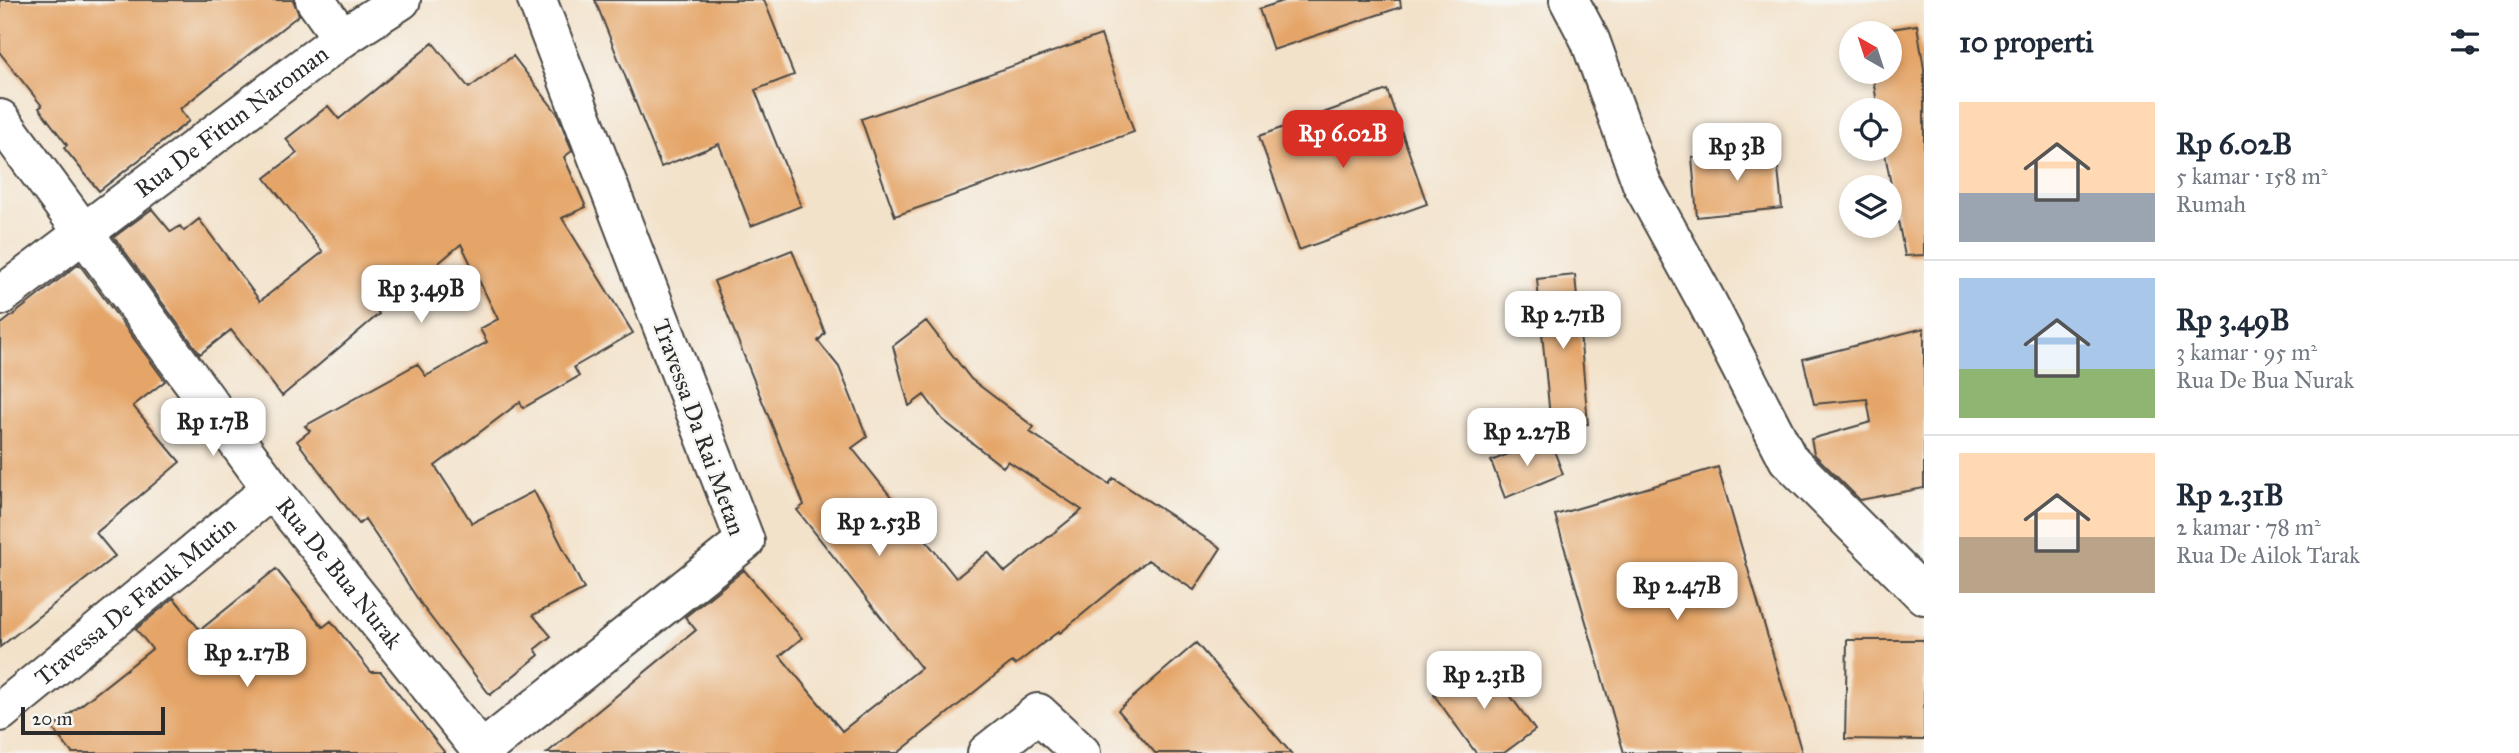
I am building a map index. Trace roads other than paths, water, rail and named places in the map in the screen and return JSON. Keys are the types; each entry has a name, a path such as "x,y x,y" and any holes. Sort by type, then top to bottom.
{"street":[{"name":"Rua De Fitun Naroman","path":"0,296 342,38 315,0"},
{"path":"342,38 401,0"},
{"name":"Travessa Da Rai Metan","path":"481,752 745,541 537,0"},
{"path":"1569,0 1590,40 1642,184 1788,459 1924,595"},
{"name":"Rua De Bua Nurak","path":"0,119 272,489 481,752"},
{"name":"Travessa De Fatuk Mutin","path":"0,712 272,489"},
{"path":"987,753 1038,713 1081,753"}]}
